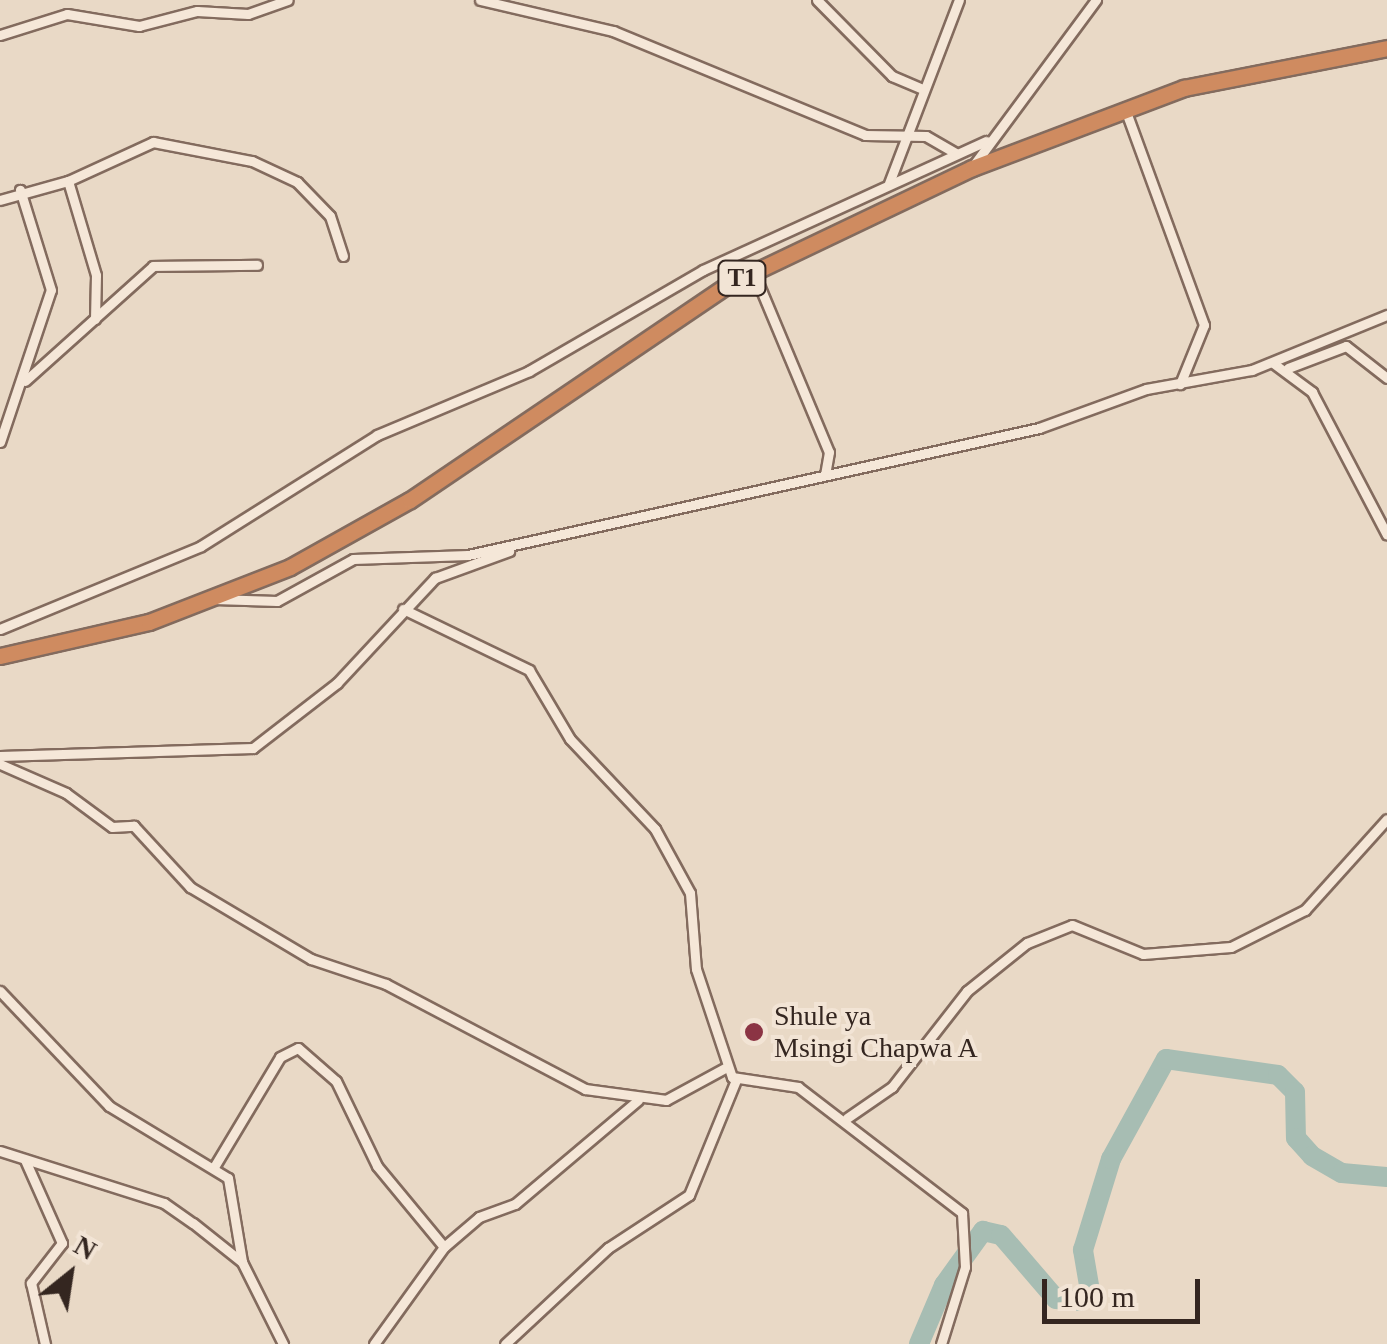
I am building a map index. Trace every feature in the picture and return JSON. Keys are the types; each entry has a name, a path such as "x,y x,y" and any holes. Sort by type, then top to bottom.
{"highway":[{"name":"T1","path":"0,656 211,599 410,500 754,273 972,168 1125,109 1387,48"}],"street":[{"path":"0,35 67,14 139,26 197,11 248,14 288,0"},
{"path":"480,0 641,40 865,136 912,135 955,152"},
{"path":"817,0 892,76 922,89"},
{"path":"889,183 912,135 922,89 960,0"},
{"path":"972,168 986,140 1096,0"},
{"path":"1125,109 1204,325 1180,384"},
{"path":"0,628 201,546 378,435 529,372 702,270 986,140"},
{"path":"0,200 20,190 68,181 152,142 252,161 322,206 343,256"},
{"path":"68,181 96,274 95,320"},
{"path":"0,442 25,381 51,290 20,190"},
{"path":"25,381 160,263 257,264"},
{"path":"754,273 829,452 826,474"},
{"path":"0,756 253,748 337,683 403,609 452,568 531,542 1039,428 1180,384 1273,362 1387,314"},
{"path":"1288,368 1346,346 1387,378"},
{"path":"1273,362 1288,368 1312,392 1387,535"},
{"path":"211,599 277,601 352,560 531,542"},
{"path":"403,609 529,670 570,738 655,829 690,893 696,969 726,1068 736,1080 788,1083 847,1118 962,1212 965,1267 941,1344"},
{"path":"0,764 112,827 134,826 190,887 311,959 386,984 585,1088 638,1100 701,1088 726,1068"},
{"path":"847,1118 892,1087 967,992 1026,943 1072,925 1143,954 1231,947 1305,910 1387,818"},
{"path":"0,992 109,1106 214,1167 239,1207 242,1262 283,1344"},
{"path":"214,1167 280,1057 298,1048 336,1081 377,1166 444,1247"},
{"path":"505,1344 608,1248 689,1195 736,1080"},
{"path":"374,1344 444,1247 515,1204 638,1100"},
{"path":"0,1151 164,1203 242,1262"},
{"path":"25,1160 62,1242 31,1283 45,1344"}],"waterway":[{"path":"919,1344 944,1285 983,1231 1001,1235 1056,1299 1079,1301 1090,1291 1083,1250 1111,1159 1166,1059 1278,1075 1295,1092 1296,1138 1312,1156 1342,1173 1387,1177"}],"place":[{"name":"Shule ya Msingi Chapwa A","path":"754,1032"}]}
